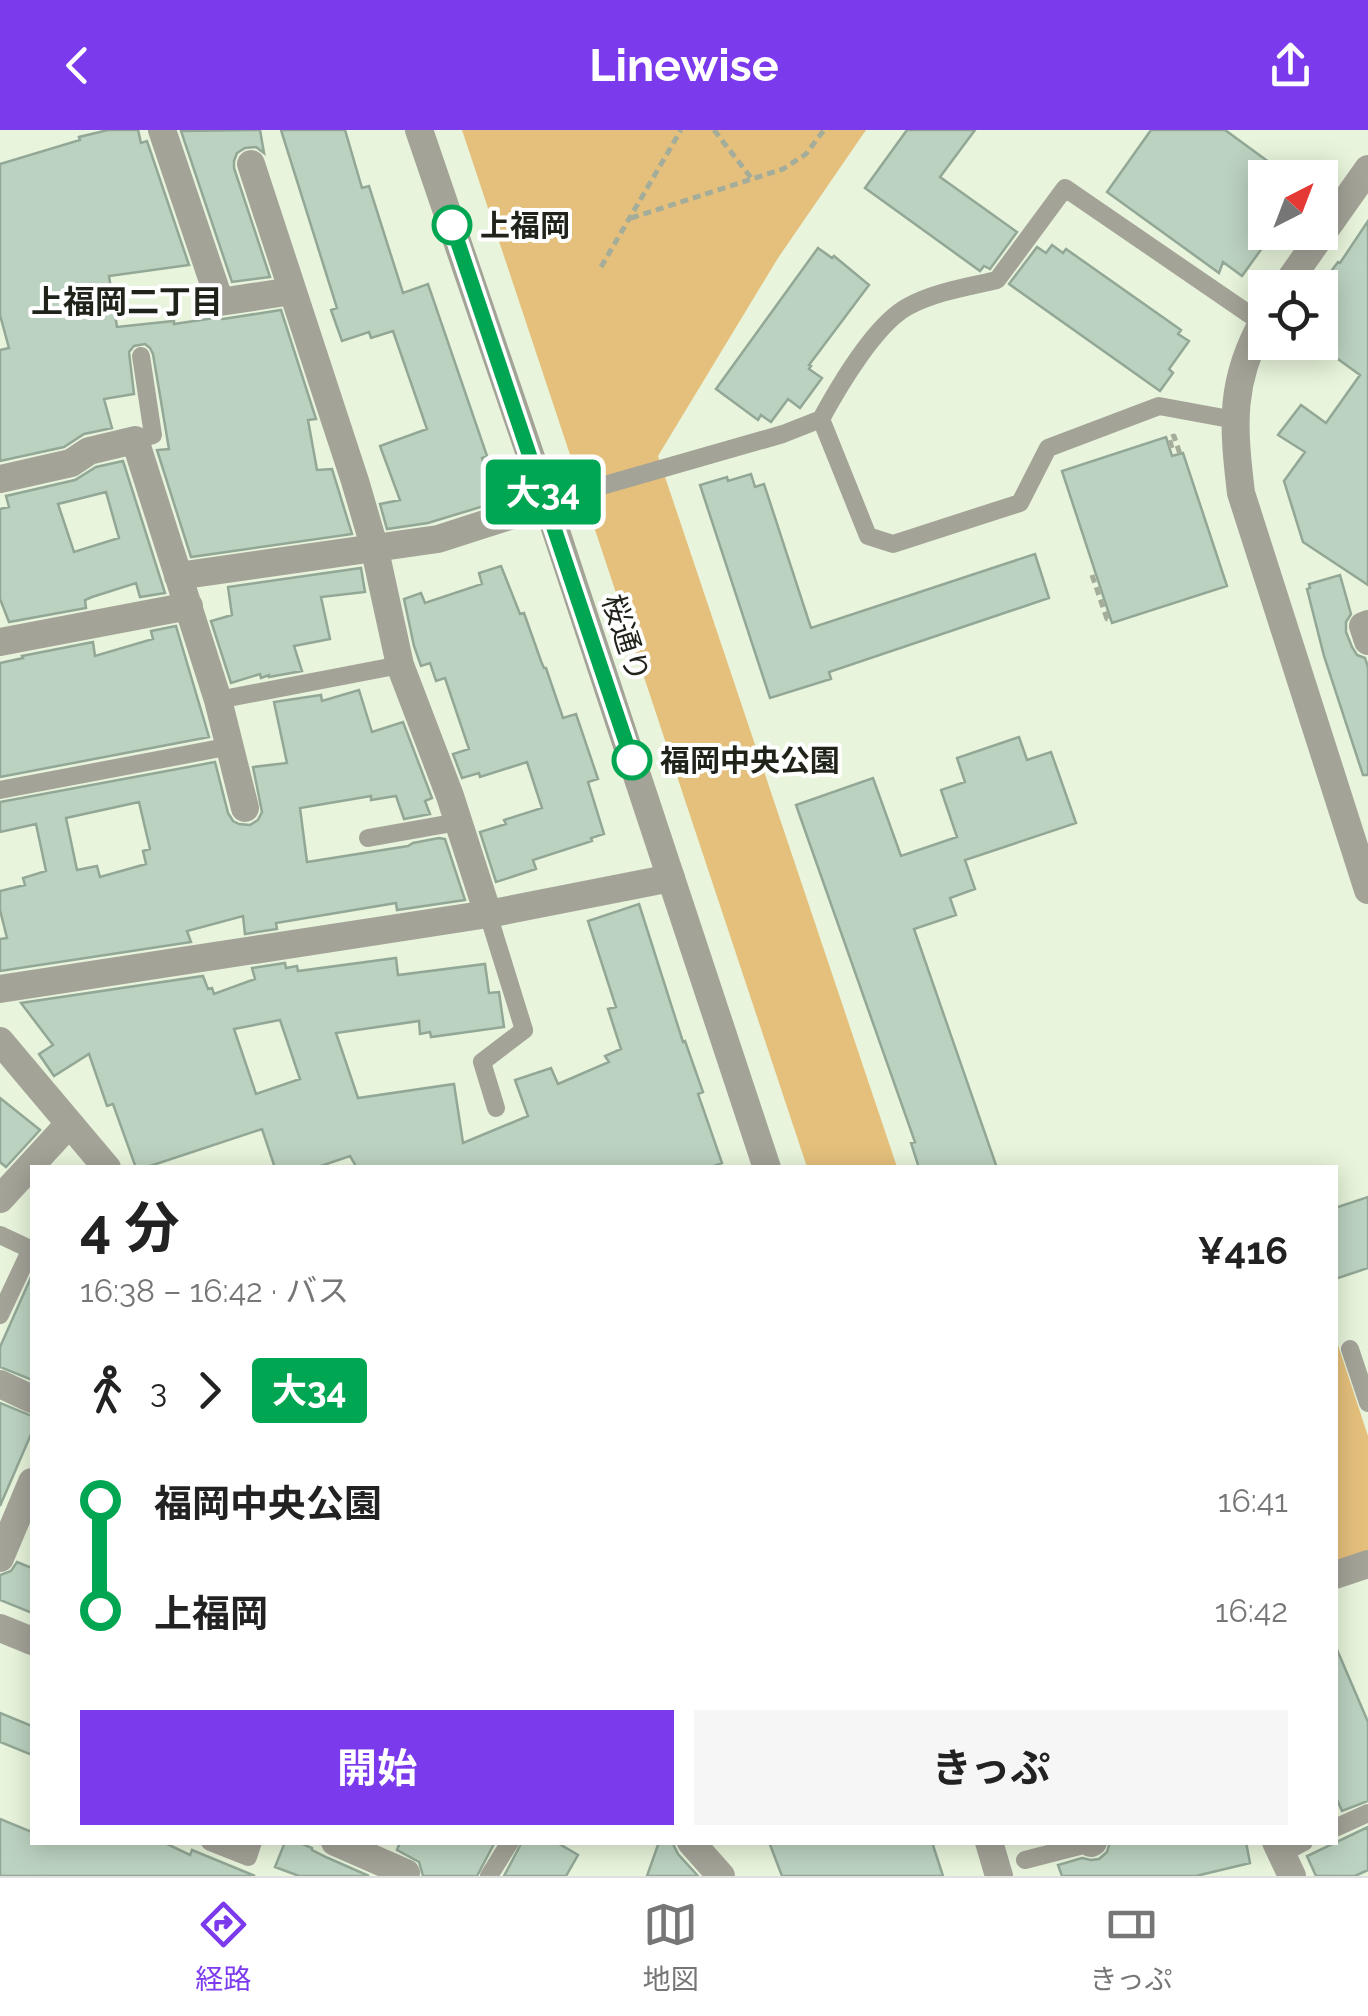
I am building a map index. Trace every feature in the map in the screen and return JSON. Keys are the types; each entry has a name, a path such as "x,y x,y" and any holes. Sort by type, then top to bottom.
{"street":[{"path":"162,130 220,302 292,291"},
{"name":"桜通り","path":"419,130 766,1165"},
{"path":"250,164 374,546 400,666 488,914"},
{"path":"1297,270 1368,169"},
{"path":"1248,357 1234,420 1241,493 1368,890"},
{"path":"0,479 70,463 89,451 134,440 218,700 245,808"},
{"path":"178,576 438,539 547,504"},
{"path":"0,642 189,606"},
{"path":"1368,624 1363,626 1368,641"},
{"path":"0,989 488,914 671,878"},
{"path":"0,1041 104,1165"},
{"path":"31,1165 69,1124"},
{"path":"0,1199 30,1166"},
{"path":"0,1384 30,1398"},
{"path":"0,1558 30,1487"},
{"path":"1338,1574 1368,1564"},
{"path":"0,1628 30,1640"},
{"path":"342,1845 406,1873"},
{"path":"695,1845 721,1876"},
{"path":"990,1845 1000,1876"}],"lane":[{"path":"547,504 783,434 821,418 839,386 880,331 905,308 946,292 998,280 1065,188 1248,310"},
{"path":"134,440 154,435 141,356"},
{"path":"821,418 868,536 893,544 1020,503 1048,448 1159,406 1234,420"},
{"path":"218,700 400,666"},
{"path":"0,790 231,746"},
{"path":"368,838 458,822"},
{"path":"488,914 524,1030 482,1062 496,1108"},
{"path":"0,1235 30,1248"},
{"path":"0,1314 30,1253"},
{"path":"1350,1349 1368,1402"},
{"path":"1338,1827 1368,1812"},
{"path":"218,1845 248,1857 252,1845"},
{"path":"489,1876 508,1845"},
{"path":"1026,1860 1084,1845"}],"path":[{"path":"600,267 681,130"},
{"path":"714,130 752,180"},
{"path":"631,218 752,180 795,162 824,130"},
{"path":"1172,448 1169,438 1174,436 1180,454"},
{"path":"1092,575 1110,619"}],"shaded area":[{"name":"福岡中央公園","path":"462,130 866,130 778,258 658,456 896,1165 806,1165"},
{"path":"1338,1345 1368,1436 1368,1550 1338,1560"}],"building":[{"path":"108,130 138,130 141,143 147,141 189,265 109,276 117,327 281,310 316,419 308,420 317,470 332,469 352,534 191,557 157,450 169,449 153,354 145,344 134,346 129,352 134,394 104,399 112,428 84,434 64,447 0,461 0,350 9,348 0,315 0,164"},
{"path":"260,130 264,153 256,147 245,148 237,153 234,168 270,277 232,282 181,131"},
{"path":"281,130 345,130 362,188 369,186 403,293 428,284 487,456 482,458 497,502 428,523 387,529 380,504 400,500 380,446 427,429 393,331 371,338 369,332 342,341 331,310 337,308"},
{"path":"907,130 975,130 940,177 1017,232 990,269 984,266 980,271 865,188"},
{"path":"1151,130 1225,130 1266,160 1248,160 1248,250 1261,250 1242,276 1223,262 1219,273 1107,192"},
{"path":"1368,221 1368,585 1303,542 1284,481 1305,452 1278,435 1301,405 1326,423 1360,375 1338,359 1338,270 1332,270"},
{"path":"1052,245 1063,253 1066,249 1181,330 1178,334 1189,341 1169,369 1173,373 1160,391 1009,284 1037,247 1046,253"},
{"path":"818,248 869,285 809,365 822,378 800,408 788,399 771,422 761,415 758,420 716,389"},
{"path":"1166,437 1172,456 1183,453 1227,586 1112,623 1062,471"},
{"path":"123,461 165,593 140,597 136,583 85,600 86,608 9,622 0,599 0,509 9,507 6,496 75,480 96,467","holes":["106,492 119,538 74,552 58,504"]},
{"path":"751,474 755,487 764,484 811,628 1035,554 1049,598 829,672 831,679 770,698 700,485"},
{"path":"501,566 520,614 524,613 563,718 576,714 598,779 588,782 604,834 533,860 536,869 496,882 480,832 542,808 527,762 480,777 479,773 462,778 453,754 469,749 445,678 436,681 430,663 421,666 404,599 421,593 425,603 482,584 479,573"},
{"path":"361,568 365,592 321,597 330,639 294,646 302,671 261,678 260,674 231,683 211,621 232,615 228,587"},
{"path":"1340,575 1351,614 1346,632 1368,667 1368,775 1363,775 1324,656 1307,589 1309,584"},
{"path":"176,626 209,737 0,777 0,663 93,642 95,656 153,639 151,631"},
{"path":"359,690 372,732 403,722 432,798 425,801 430,814 404,819 396,796 371,800 371,796 300,808 307,862 445,839 465,900 397,910 396,903 276,923 277,929 245,934 243,916 187,931 191,942 0,971 0,939 7,938 0,891 25,885 23,878 46,871 36,824 0,832 0,802 215,762 228,813 233,821 250,825 262,812 253,767 287,763 274,702 321,695 322,701","holes":["139,802 150,849 143,851 146,864 100,877 97,866 77,870 66,818"]},
{"path":"1019,737 1027,760 1051,752 1076,823 965,860 975,889 950,898 956,915 914,929 996,1165 918,1165 911,1143 915,1142 796,805 873,778 901,856 957,837 941,790 965,782 957,758"},
{"path":"639,904 703,1092 698,1094 722,1163 355,1165 350,1156 324,1165 274,1165 262,1129 153,1165 135,1165 113,1104 107,1106 89,1054 54,1076 39,1054 53,1045 21,1003 203,976 214,994 255,979 252,968 285,963 286,968 297,966 298,971 396,958 398,975 485,964 489,993 499,992 504,1027 431,1037 430,1032 420,1034 419,1021 336,1033 358,1098 454,1084 463,1143 528,1116 515,1080 551,1068 558,1084 609,1062 605,1056 621,1049 608,1009 616,1007 588,921","holes":["280,1020 300,1079 256,1094 234,1029"]},
{"path":"0,1098 40,1130 6,1167 0,1162"},
{"path":"1368,1197 1368,1268 1338,1278 1338,1207"},
{"path":"30,1280 30,1379 0,1367 0,1347"},
{"path":"0,1403 30,1415 30,1437 0,1506"},
{"path":"17,1562 30,1567 30,1612 0,1600 0,1575 11,1571"},
{"path":"1338,1652 1368,1722 1368,1801 1342,1811 1338,1802"},
{"path":"0,1713 30,1725 30,1754 0,1742"},
{"path":"0,1819 30,1831 30,1845 169,1845 190,1855 192,1850 255,1876 0,1876"},
{"path":"1368,1827 1368,1870 1355,1876 1316,1876 1307,1856 1338,1845 1338,1841"},
{"path":"284,1845 305,1845 369,1876 299,1876 275,1867"},
{"path":"399,1845 493,1845 477,1876 423,1876 419,1862 397,1850"},
{"path":"520,1845 561,1845 578,1855 566,1876 504,1876"},
{"path":"658,1845 674,1845 698,1876 647,1876"},
{"path":"770,1845 933,1845 943,1876 782,1876"},
{"path":"1109,1845 1247,1845 1250,1863 1196,1876 1062,1876 1058,1865 1082,1858 1099,1859"}],"bus line":[{"name":"大34","path":"452,225 632,760"}],"place":[{"name":"上福岡","path":"452,225"},
{"name":"福岡中央公園","path":"632,760"}],"district":[{"name":"上福岡二丁目","path":"127,301"}]}
